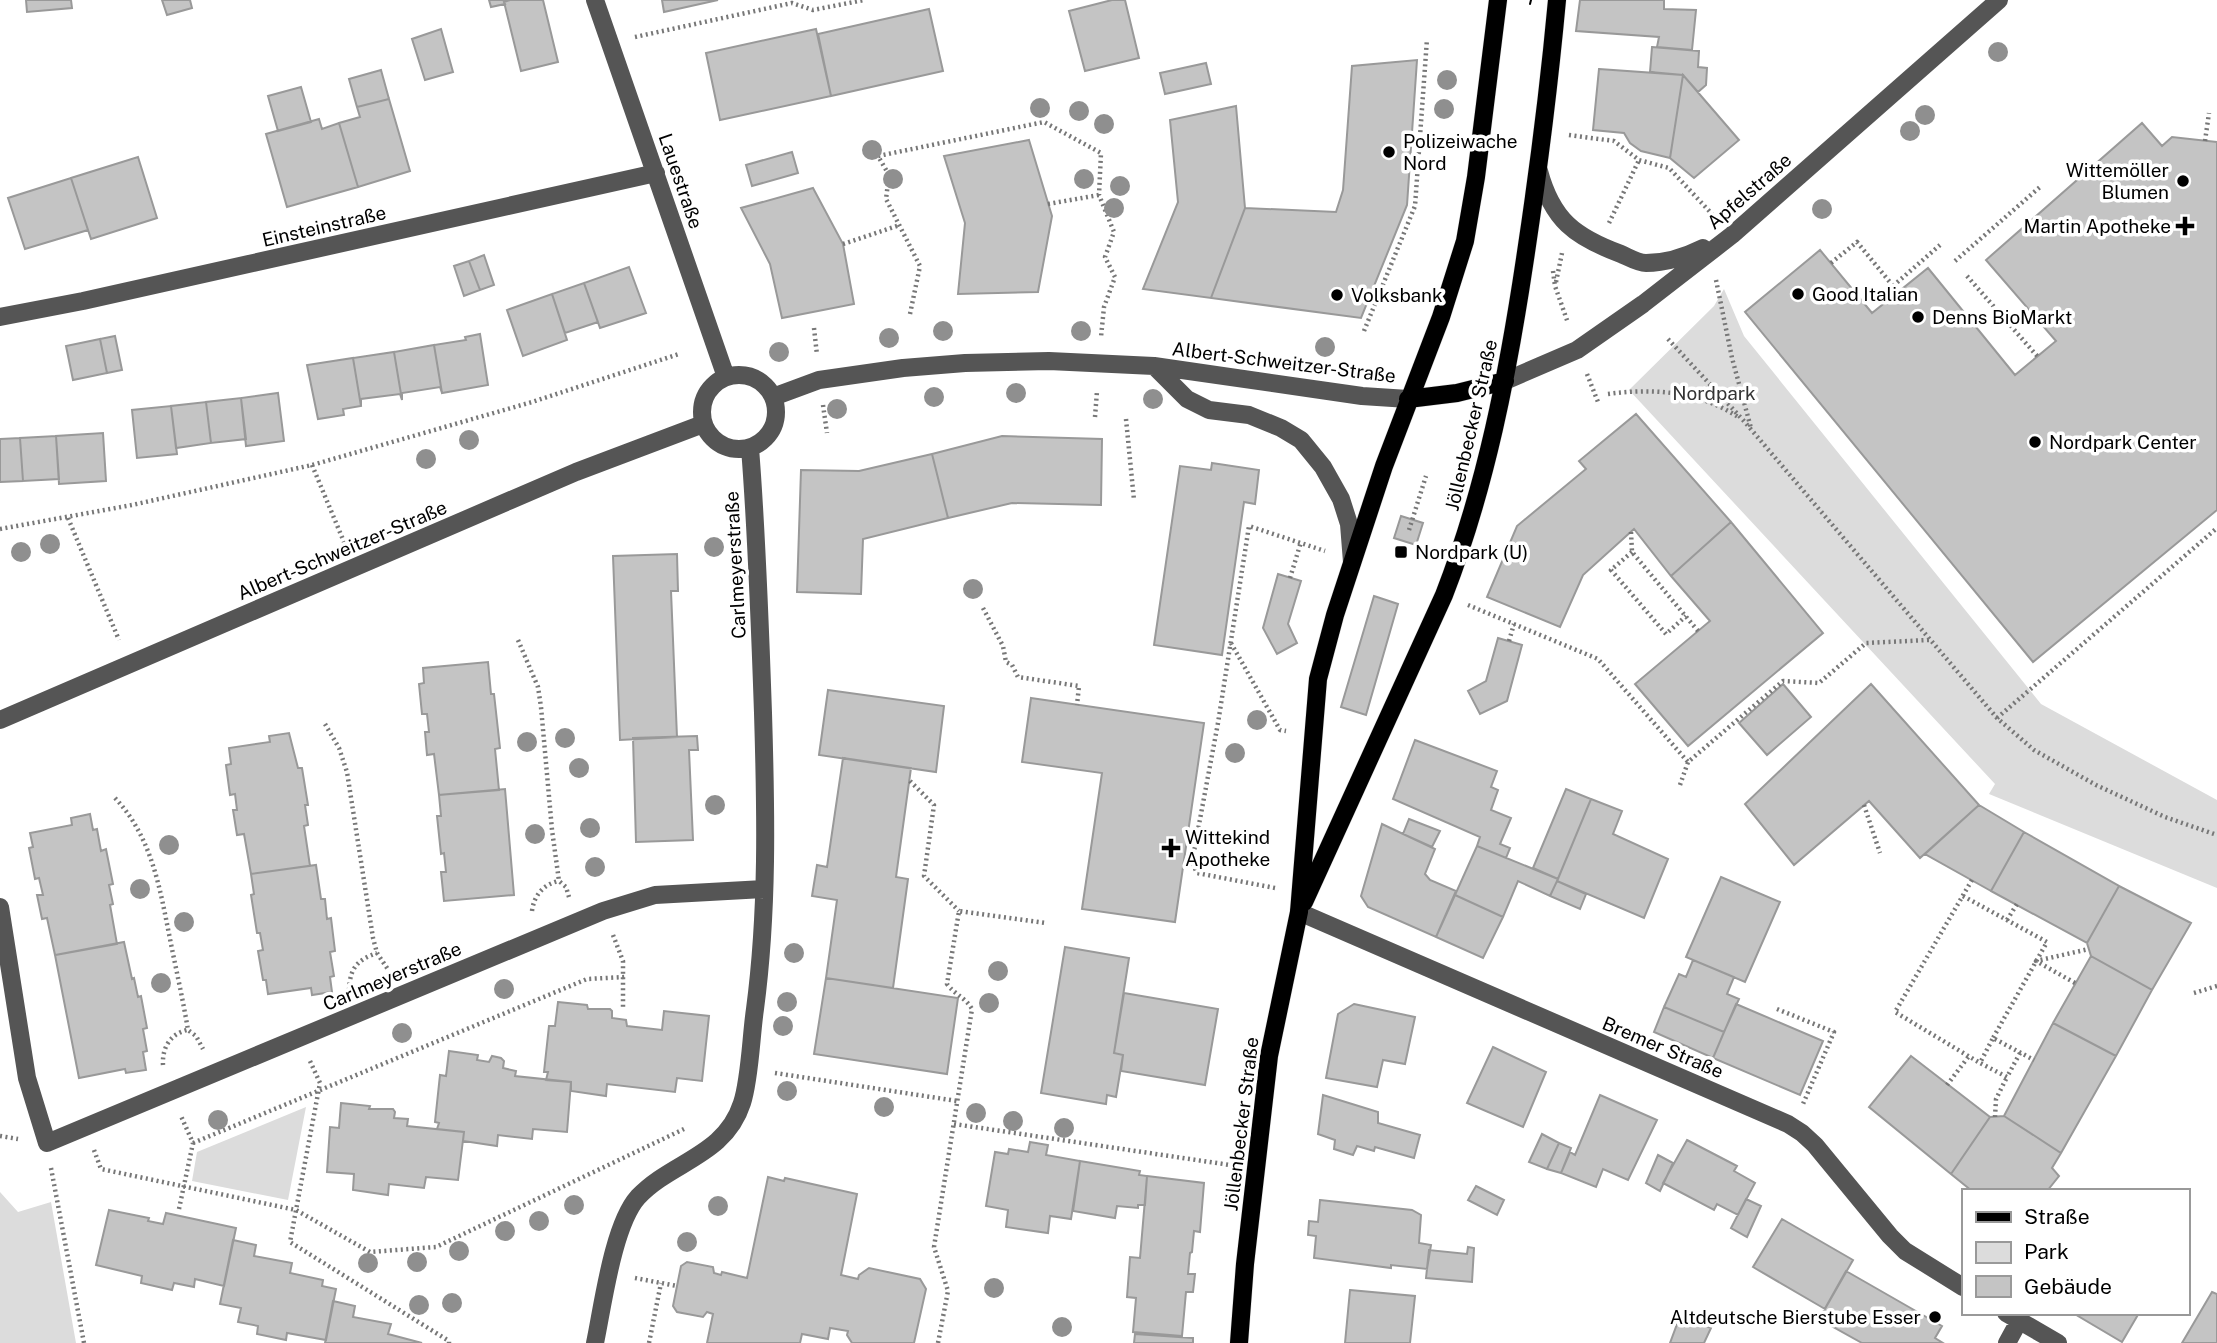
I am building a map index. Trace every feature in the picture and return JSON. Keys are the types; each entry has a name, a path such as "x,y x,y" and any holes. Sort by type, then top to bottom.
{"main road":[{"name":"Jöllenbecker Straße","path":"1239,1343 1255,1168 1269,1056 1299,912 1318,678 1352,562 1465,241 1476,177 1498,0"},
{"name":"Jöllenbecker Straße","path":"1299,912 1444,595 1460,553 1485,467 1505,381 1539,171 1557,0"},
{"path":"1408,399 1457,393 1505,381"}],"street":[{"name":"Lauestraße","path":"595,0 726,377"},
{"name":"Apfelstraße","path":"1505,381 1577,350 1643,304 1731,235 1999,0"},
{"path":"1539,171 1552,206 1568,227 1598,246 1644,263 1688,256 1731,235"},
{"name":"Einsteinstraße","path":"0,317 94,299 656,173"},
{"name":"Albert-Schweitzer-Straße","path":"774,397 819,380 903,369 965,363 1062,361 1154,366 1362,396 1408,399"},
{"name":"Albert-Schweitzer-Straße","path":"1154,366 1187,399 1209,410 1249,415 1281,428 1301,440 1323,467 1341,499 1349,524 1352,562"},
{"path":"745,375 754,378 774,397 777,413 773,428 763,441 750,448 731,449 722,446 714,440 703,424 702,405 705,396 710,387 726,377 745,375"},
{"name":"Albert-Schweitzer-Straße","path":"0,720 586,468 703,424"},
{"name":"Carlmeyerstraße","path":"595,1343 626,1214 639,1197 709,1148 733,1125 743,1101 761,954 765,796 760,610 750,448"},
{"name":"Carlmeyerstraße","path":"0,907 27,1078 47,1143 603,911 655,895 764,889"},
{"name":"Bremer Straße","path":"1299,912 1793,1127 1815,1145 1905,1251 1962,1286"},
{"path":"2007,1343 2012,1317 2058,1343"}],"path":[{"path":"610,42 792,3 813,10 864,0"},
{"path":"1364,331 1415,206 1427,38"},
{"path":"2205,141 2209,113"},
{"path":"910,314 920,266 886,199 889,175 878,156 1044,122 1101,152 1099,195 1114,232 1105,257 1115,277 1104,307"},
{"path":"1544,134 1592,136 1614,141 1639,160 1669,168 1731,235"},
{"path":"1598,246 1639,160"},
{"path":"1955,261 2040,187"},
{"path":"1048,204 1099,195"},
{"path":"843,244 900,225"},
{"path":"1830,263 1857,242 1898,292"},
{"path":"1893,286 1940,244"},
{"path":"1710,252 1732,358 1752,432"},
{"path":"1967,276 2038,357"},
{"path":"1555,286 1577,350"},
{"path":"1668,339 1743,421 1997,718 2034,750 2096,785 2165,817 2217,835"},
{"path":"0,529 68,518 312,465 533,402 679,354"},
{"path":"1608,394 1641,390 1667,391 1702,399 1724,408 1743,421"},
{"path":"1126,419 1134,500"},
{"path":"312,465 355,567"},
{"path":"1409,530 1426,476"},
{"path":"68,518 130,666"},
{"path":"1255,884 1197,873 1192,862 1249,526 1352,562"},
{"path":"1997,718 2217,528"},
{"path":"1630,533 1632,552 1698,631"},
{"path":"1290,578 1301,542"},
{"path":"1632,552 1611,570 1626,588 1666,634 1686,616"},
{"path":"1444,595 1598,659 1688,762"},
{"path":"983,608 1003,646 1006,662 1013,665 1018,677 1079,686 1077,705"},
{"path":"1510,641 1514,624"},
{"path":"518,640 538,687 559,881 566,887 575,922"},
{"path":"1680,785 1688,762 1783,681 1819,682 1866,643 1930,640"},
{"path":"1231,642 1280,730 1312,733"},
{"path":"325,724 339,748 347,772 373,937 377,953 385,962 396,998"},
{"path":"910,781 934,805 924,876 959,911 1046,923"},
{"path":"115,798 135,824 148,848 188,1030 202,1045 212,1075"},
{"path":"1864,805 1880,853"},
{"path":"1972,880 1895,1012 2007,1077"},
{"path":"1963,896 2046,942 1980,1063"},
{"path":"2007,920 2017,904"},
{"path":"603,911 624,961 623,1009"},
{"path":"937,1343 948,1291 934,1247 972,1009 965,998 953,992 947,984 959,911"},
{"path":"2036,961 2089,949"},
{"path":"356,1014 349,989 352,968 362,959 377,953"},
{"path":"2036,961 2076,983"},
{"path":"192,1143 587,979 625,977"},
{"path":"2194,993 2217,986"},
{"path":"1777,1009 1834,1032 1793,1127"},
{"path":"179,1209 192,1143 163,1073 163,1054 170,1039 188,1030"},
{"path":"301,1038 320,1083 290,1242 449,1343"},
{"path":"1993,1038 2034,1060"},
{"path":"1995,1117 1996,1099 2020,1052"},
{"path":"1947,1084 1969,1056"},
{"path":"747,1069 957,1101"},
{"path":"86,1126 101,1169 296,1210 370,1252 436,1247 694,1124"},
{"path":"954,1124 1255,1168"},
{"path":"56,1192 84,1343"},
{"path":"610,1273 677,1286"},
{"path":"649,1343 661,1283"}],"green space":[{"name":"Nordpark","path":"1724,289 1744,336 2041,704 2217,800 2217,888 1989,794 1995,784 1629,390 1714,306"},
{"path":"306,1107 288,1200 192,1181 197,1152"},
{"path":"0,1192 18,1212 51,1202 76,1343 0,1343"}],"building":[{"path":"26,0 71,0 72,8 27,12"},
{"path":"162,0 190,0 192,8 167,15"},
{"path":"489,0 510,0 491,7"},
{"path":"543,0 558,62 521,71 504,2"},
{"path":"662,0 718,0 664,12"},
{"path":"1112,0 1125,0 1139,58 1085,71 1069,11"},
{"path":"1580,0 1664,0 1664,9 1696,10 1692,50 1657,47 1659,37 1576,31"},
{"path":"929,9 943,71 831,96 818,34"},
{"path":"441,29 453,72 425,80 412,39"},
{"path":"816,29 831,96 720,120 706,53"},
{"path":"1652,47 1699,51 1698,67 1707,68 1706,85 1698,92 1683,75 1650,72"},
{"path":"1417,60 1407,205 1361,318 1211,298 1245,208 1336,212 1343,190 1352,66"},
{"path":"1206,63 1211,84 1165,94 1160,73"},
{"path":"1599,69 1683,75 1670,158 1641,151 1630,143 1624,133 1593,130"},
{"path":"381,70 389,99 357,107 349,79"},
{"path":"1683,75 1739,140 1694,178 1670,158"},
{"path":"301,87 311,122 278,131 268,96"},
{"path":"389,99 410,171 358,187 339,123 360,117 357,107"},
{"path":"1236,106 1245,208 1211,298 1143,289 1178,202 1170,120"},
{"path":"319,119 322,129 339,123 358,187 287,207 266,134"},
{"name":"Nordpark Center","path":"2142,123 2162,146 2172,137 2217,142 2217,510 2033,662 1745,312 1820,250 1872,313 1928,268 2015,375 2056,341 1986,260"},
{"path":"1029,140 1052,216 1038,292 958,294 965,223 944,156"},
{"path":"792,152 798,173 752,186 746,165"},
{"path":"138,157 157,218 91,239 71,178"},
{"path":"71,178 88,230 25,249 8,198"},
{"path":"813,188 843,244 854,304 782,318 770,264 741,208"},
{"path":"484,255 494,285 480,290 469,261"},
{"path":"469,261 480,290 464,296 454,266"},
{"path":"629,267 646,313 600,328 584,283"},
{"path":"584,283 598,322 565,333 552,294"},
{"path":"552,294 567,340 523,356 507,310"},
{"path":"480,334 488,385 442,393 434,345 466,340 465,337"},
{"path":"115,336 122,370 107,373 100,339"},
{"path":"100,339 107,373 73,380 66,346"},
{"path":"434,345 442,393 440,387 402,393 402,400 394,352"},
{"path":"394,352 402,400 400,394 361,399 361,406 353,358"},
{"path":"353,358 361,406 343,409 344,415 318,419 307,365"},
{"path":"278,393 284,441 246,446 241,398"},
{"path":"241,398 246,439 211,443 206,402"},
{"path":"206,402 211,443 176,448 171,406"},
{"path":"171,406 177,454 137,458 132,410"},
{"path":"1636,414 1731,522 1671,576 1634,529 1583,575 1560,627 1487,597 1517,526 1586,469 1579,461"},
{"path":"103,433 106,481 59,484 56,436"},
{"path":"56,436 59,479 23,481 20,438"},
{"path":"1002,436 1102,439 1101,505 1012,503 948,518 932,454"},
{"path":"20,438 23,481 0,482 0,439"},
{"path":"932,454 948,518 863,539 861,594 797,592 801,470 859,471"},
{"path":"1212,463 1259,470 1255,504 1244,502 1222,655 1154,645 1180,466 1211,470"},
{"path":"1401,516 1423,523 1416,545 1394,538"},
{"path":"1731,522 1823,633 1688,746 1635,684 1710,621 1671,576"},
{"path":"677,554 678,591 671,591 677,737 620,740 613,556"},
{"path":"1278,574 1301,581 1288,624 1297,643 1277,654 1263,628"},
{"path":"1374,596 1398,604 1366,715 1341,707"},
{"path":"1498,638 1522,645 1507,701 1480,714 1468,691 1486,681"},
{"path":"488,662 500,748 495,749 499,790 439,795 434,754 427,755 427,714 422,714 419,684 424,683 423,668"},
{"path":"1783,684 1811,717 1767,755 1739,723"},
{"path":"1871,684 1979,805 1920,858 1869,801 1794,865 1745,804"},
{"path":"828,690 944,706 936,772 819,755"},
{"path":"1031,698 1204,723 1175,922 1082,909 1102,773 1022,762"},
{"path":"289,733 298,768 302,768 308,805 305,805 308,825 304,826 310,866 251,874 244,834 237,835 233,810 237,810 235,794 230,795 226,765 231,764 229,748 270,742 269,736"},
{"path":"697,736 698,750 689,750 693,840 636,842 633,738"},
{"path":"1415,740 1497,771 1491,787 1498,790 1491,810 1511,818 1500,844 1510,848 1506,858 1477,846 1480,837 1393,799"},
{"path":"843,758 911,768 896,877 908,879 893,988 826,978 837,900 812,896 817,865 827,867"},
{"path":"505,789 514,895 444,901 441,872 446,872 437,816 441,816 439,795"},
{"path":"1566,789 1591,799 1558,879 1533,868"},
{"path":"1591,799 1622,811 1613,834 1668,859 1644,918 1557,881"},
{"path":"1979,805 2024,832 1991,891 1925,854"},
{"path":"90,814 93,830 97,829 101,851 106,849 113,884 109,885 113,904 110,905 117,944 55,955 47,918 42,919 37,895 43,895 39,878 35,879 29,848 33,847 30,833 72,825 71,818"},
{"path":"1409,819 1440,831 1432,847 1403,834"},
{"path":"1382,824 1435,849 1425,874 1430,880 1456,891 1436,937 1368,907 1361,896"},
{"path":"2024,832 2119,886 2087,943 1991,891"},
{"path":"1477,846 1558,879 1550,896 1518,881 1503,917 1455,895"},
{"path":"316,865 321,899 325,899 327,919 331,918 335,951 330,952 334,976 330,977 332,992 312,995 311,988 268,994 258,951 263,950 260,933 257,933 251,895 254,894 251,874"},
{"path":"1721,877 1780,902 1745,982 1686,957"},
{"path":"1557,881 1586,894 1580,909 1550,896"},
{"path":"2119,886 2191,923 2152,990 2091,956 2087,943"},
{"path":"1455,895 1503,917 1483,958 1436,937"},
{"path":"124,942 132,979 134,978 138,997 141,996 147,1028 143,1029 147,1051 143,1052 146,1070 126,1073 125,1069 79,1078 55,955"},
{"path":"1065,947 1129,958 1114,1053 1123,1055 1116,1097 1107,1095 1106,1104 1041,1093"},
{"path":"2091,956 2152,990 2116,1056 2053,1023"},
{"path":"1693,960 1734,977 1727,994 1739,999 1724,1032 1664,1007 1679,974 1686,977"},
{"path":"826,978 958,998 947,1074 814,1054"},
{"path":"1124,993 1218,1009 1205,1085 1121,1071 1123,1055 1114,1053"},
{"path":"558,1002 587,1005 588,1009 610,1009 612,1018 626,1020 627,1026 662,1030 664,1011 709,1016 702,1081 677,1078 675,1092 607,1084 606,1096 571,1091 571,1082 546,1080 548,1072 544,1072 549,1026 555,1026"},
{"path":"1354,1004 1415,1017 1405,1064 1383,1060 1377,1087 1326,1078 1338,1014"},
{"path":"1736,1004 1823,1041 1800,1095 1713,1058"},
{"path":"1664,1007 1724,1032 1713,1058 1654,1032"},
{"path":"2053,1023 2116,1056 2061,1153 2004,1116"},
{"path":"1493,1047 1546,1072 1523,1127 1467,1103"},
{"path":"449,1051 478,1055 477,1060 489,1062 492,1056 501,1058 504,1061 503,1068 516,1071 515,1076 571,1082 567,1132 533,1129 532,1139 498,1135 497,1146 463,1141 464,1132 437,1129 439,1123 435,1122 440,1075 446,1076"},
{"path":"1911,1056 1990,1117 1951,1174 1869,1107"},
{"path":"1323,1095 1378,1112 1378,1123 1420,1135 1414,1158 1375,1147 1374,1151 1357,1146 1353,1155 1334,1149 1335,1140 1318,1134"},
{"path":"1600,1095 1657,1120 1628,1180 1603,1169 1596,1187 1561,1173 1570,1152 1575,1155"},
{"path":"341,1103 370,1106 369,1109 393,1109 394,1118 408,1119 407,1126 464,1132 458,1180 426,1177 424,1188 389,1184 388,1195 353,1190 354,1174 327,1172 330,1127 339,1128"},
{"path":"2004,1116 2061,1153 2052,1168 2059,1176 2049,1189 1970,1189 1951,1174 1990,1117"},
{"path":"1542,1134 1559,1143 1547,1169 1529,1162"},
{"path":"1687,1140 1737,1166 1734,1171 1755,1183 1738,1215 1717,1204 1714,1210 1663,1183"},
{"path":"1030,1142 1048,1145 1046,1155 1080,1161 1071,1219 1050,1216 1048,1233 1006,1227 1008,1210 986,1206 995,1152 1008,1154 1009,1149 1028,1152"},
{"path":"1559,1143 1571,1148 1561,1173 1547,1169"},
{"path":"1658,1155 1673,1163 1660,1191 1646,1183"},
{"path":"1080,1161 1140,1171 1139,1175 1147,1176 1145,1205 1138,1205 1138,1208 1117,1206 1115,1218 1073,1211"},
{"path":"1147,1176 1204,1183 1200,1232 1194,1231 1190,1253 1188,1274 1195,1274 1193,1292 1186,1292 1182,1336 1133,1332 1136,1298 1127,1297 1130,1257 1140,1258"},
{"path":"768,1177 784,1181 785,1178 857,1194 841,1275 858,1279 859,1275 869,1268 920,1279 926,1289 914,1343 852,1343 847,1335 848,1331 830,1328 828,1339 802,1334 800,1343 707,1343 713,1314 707,1312 703,1317 677,1312 673,1306 681,1266 687,1262 713,1267 714,1273 721,1275 722,1272 747,1278"},
{"path":"1476,1186 1504,1200 1497,1215 1468,1200"},
{"path":"1746,1199 1761,1206 1747,1237 1731,1228"},
{"path":"1320,1200 1412,1210 1421,1215 1419,1243 1431,1245 1427,1269 1391,1265 1391,1268 1314,1258 1316,1236 1308,1235 1309,1221 1318,1222"},
{"path":"109,1210 149,1218 148,1221 163,1224 166,1213 236,1228 224,1286 195,1279 194,1287 174,1283 172,1290 141,1283 142,1276 96,1265"},
{"path":"1782,1219 1853,1260 1825,1309 1753,1267"},
{"path":"233,1240 256,1245 254,1256 292,1263 290,1273 323,1280 322,1286 336,1289 326,1340 287,1333 286,1340 257,1334 258,1326 238,1322 241,1308 220,1304"},
{"path":"1468,1247 1474,1248 1472,1282 1426,1278 1429,1250 1467,1254"},
{"path":"1846,1271 1942,1326 1935,1338 1943,1343 1862,1343 1819,1319"},
{"path":"1350,1290 1415,1296 1410,1343 1345,1343"},
{"path":"2212,1292 2217,1294 2217,1343 2182,1343"},
{"path":"333,1301 355,1306 353,1317 391,1324 388,1334 422,1343 325,1343"},
{"path":"2076,1315 2138,1315 2122,1342"},
{"path":"1680,1316 1711,1328 1704,1343 1670,1343"},
{"path":"1135,1334 1193,1338 1193,1343 1134,1343"}],"tram line":[{"path":"1530,4 1531,0"}],"place":[{"name":"Polizeiwache Nord","path":"1389,152"},
{"name":"Wittemöller Blumen","path":"2183,181"},
{"name":"Martin Apotheke","path":"2185,226"},
{"name":"Good Italian","path":"1798,294"},
{"name":"Volksbank","path":"1337,295"},
{"name":"Denns BioMarkt","path":"1918,317"},
{"name":"Nordpark Center","path":"2035,442"},
{"name":"Nordpark (U)","path":"1401,552"},
{"name":"Wittekind Apotheke","path":"1171,848"},
{"name":"Altdeutsche Bierstube Esser","path":"1935,1317"}]}
